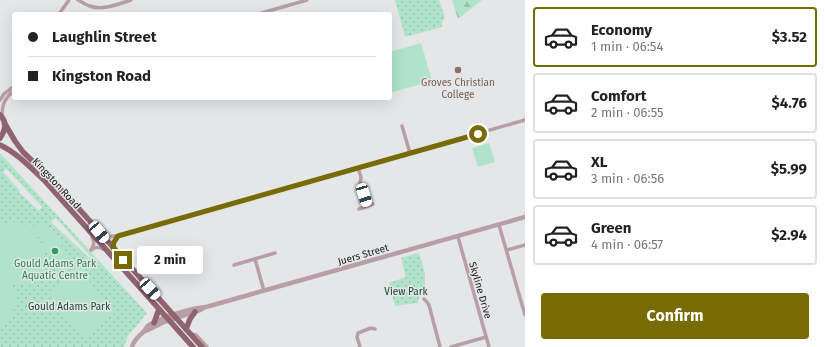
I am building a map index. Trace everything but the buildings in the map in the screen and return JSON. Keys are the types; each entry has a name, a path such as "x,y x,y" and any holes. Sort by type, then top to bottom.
{"main road":[{"name":"Kingston Road","path":"1,116 23,152 95,226 110,250 193,347"},
{"path":"0,138 4,131 5,124"},
{"name":"Kingston Road","path":"0,145 17,155 44,180 85,226 175,317 202,347"},
{"path":"154,323 159,309"},
{"path":"186,329 195,312"}],"street":[{"path":"60,12 69,0"},
{"path":"78,0 88,6 97,8 131,0"},
{"path":"265,12 307,0"},
{"path":"0,100 4,94 12,88"},
{"path":"1,116 4,102 12,92"},
{"path":"95,226 106,236 118,236 525,120"},
{"path":"402,126 410,153"},
{"path":"358,168 361,177 360,184 367,206"},
{"path":"359,209 373,204"},
{"name":"Juers Street","path":"175,317 525,218"},
{"path":"500,225 525,316"},
{"path":"85,226 95,242 91,250 99,247 110,250 118,236"},
{"name":"Skyline Drive","path":"458,237 489,347"},
{"path":"507,250 525,245"},
{"path":"234,265 275,253"},
{"path":"255,259 264,291"},
{"path":"424,299 429,305 440,347"},
{"name":"Juers Street","path":"175,317 199,307 206,307"},
{"path":"132,347 136,339 147,327 154,323 175,317"},
{"path":"144,331 168,319"},
{"path":"360,347 357,339 358,333 371,328 375,329"},
{"name":"Kingston Road","path":"190,334 196,335 207,347"},
{"path":"450,347 486,337"}],"green space":[{"path":"395,0 439,0 445,18 442,22 442,27 405,37"},
{"path":"452,0 482,0 458,19"},
{"path":"421,43 432,81 392,92 392,51"},
{"path":"489,143 495,162 478,167 472,148"},
{"name":"Gould Adams Park","path":"0,153 147,313 128,336 124,347 0,347","holes":["6,168 42,207 39,211 19,192 20,191 3,172","56,218 98,265 99,266 51,222"]},
{"name":"Gould Adams Park Aquatic Centre","path":"42,219 56,235 69,260 55,267 42,241 45,240 33,227"},
{"path":"18,221 27,226 35,234 42,244 46,259 43,267 35,278 24,283 11,284 15,293 16,303 10,316 0,327 0,224"},
{"name":"View Park","path":"419,253 425,273 425,294 419,297 418,303 395,306 389,283 406,277 401,258"},
{"path":"78,267 115,313 84,339 47,293"}],"place":[{"name":"Groves Christian College","path":"458,70"},
{"name":"Gould Adams Park Aquatic Centre","path":"55,251"}],"route":[{"path":"123,260 113,248 114,242 118,236 478,134"}]}
